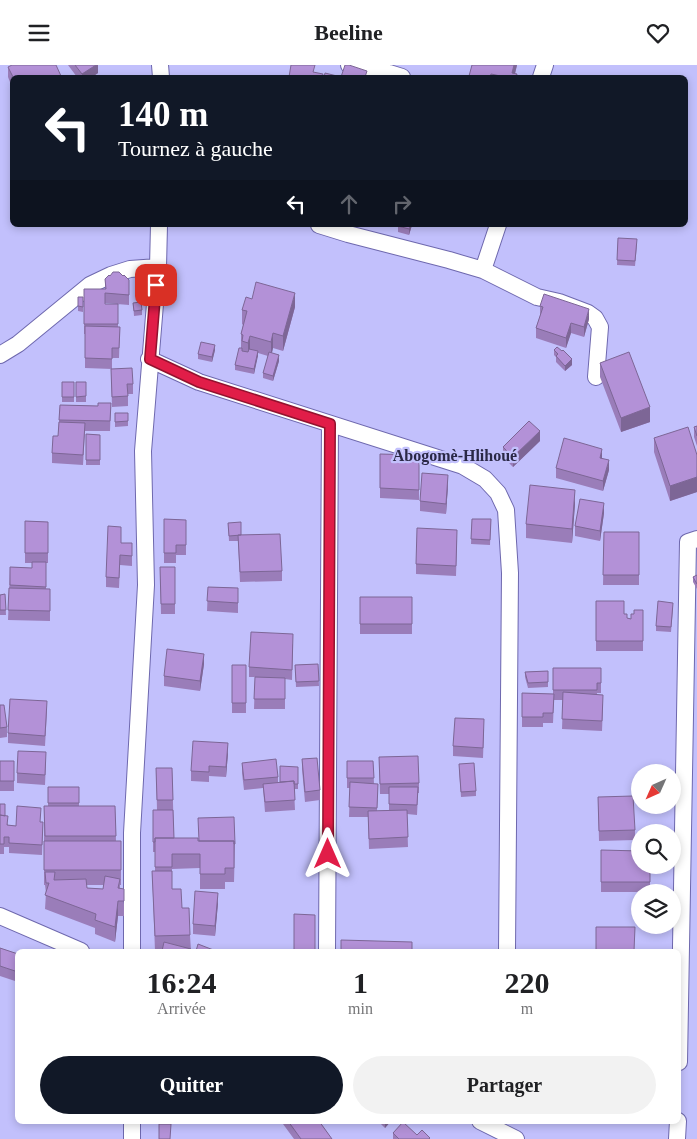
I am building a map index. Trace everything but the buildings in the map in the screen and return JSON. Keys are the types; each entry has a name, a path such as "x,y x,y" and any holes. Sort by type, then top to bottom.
{"street":[{"path":"349,65 396,75"},
{"path":"132,949 132,833 146,585 142,451 158,267 159,227"},
{"path":"325,227 483,270 537,297 588,313 595,318 600,327 596,377"},
{"path":"483,270 497,227"},
{"path":"0,355 18,344 90,285 130,269 158,267"},
{"path":"150,359 199,382 463,466 485,479 498,493 506,509 510,573 507,949"},
{"path":"327,949 330,424"},
{"path":"681,1007 691,730 688,542 697,539"},
{"path":"0,916 76,949"},
{"path":"132,1124 132,1139"},
{"path":"489,1124 509,1131"},
{"path":"677,1139 678,1124"}],"district":[{"name":"Abogomè-Hlihoué","path":"455,455"}],"route":[{"path":"156,285 150,359 199,382 330,424 328,854"}]}
